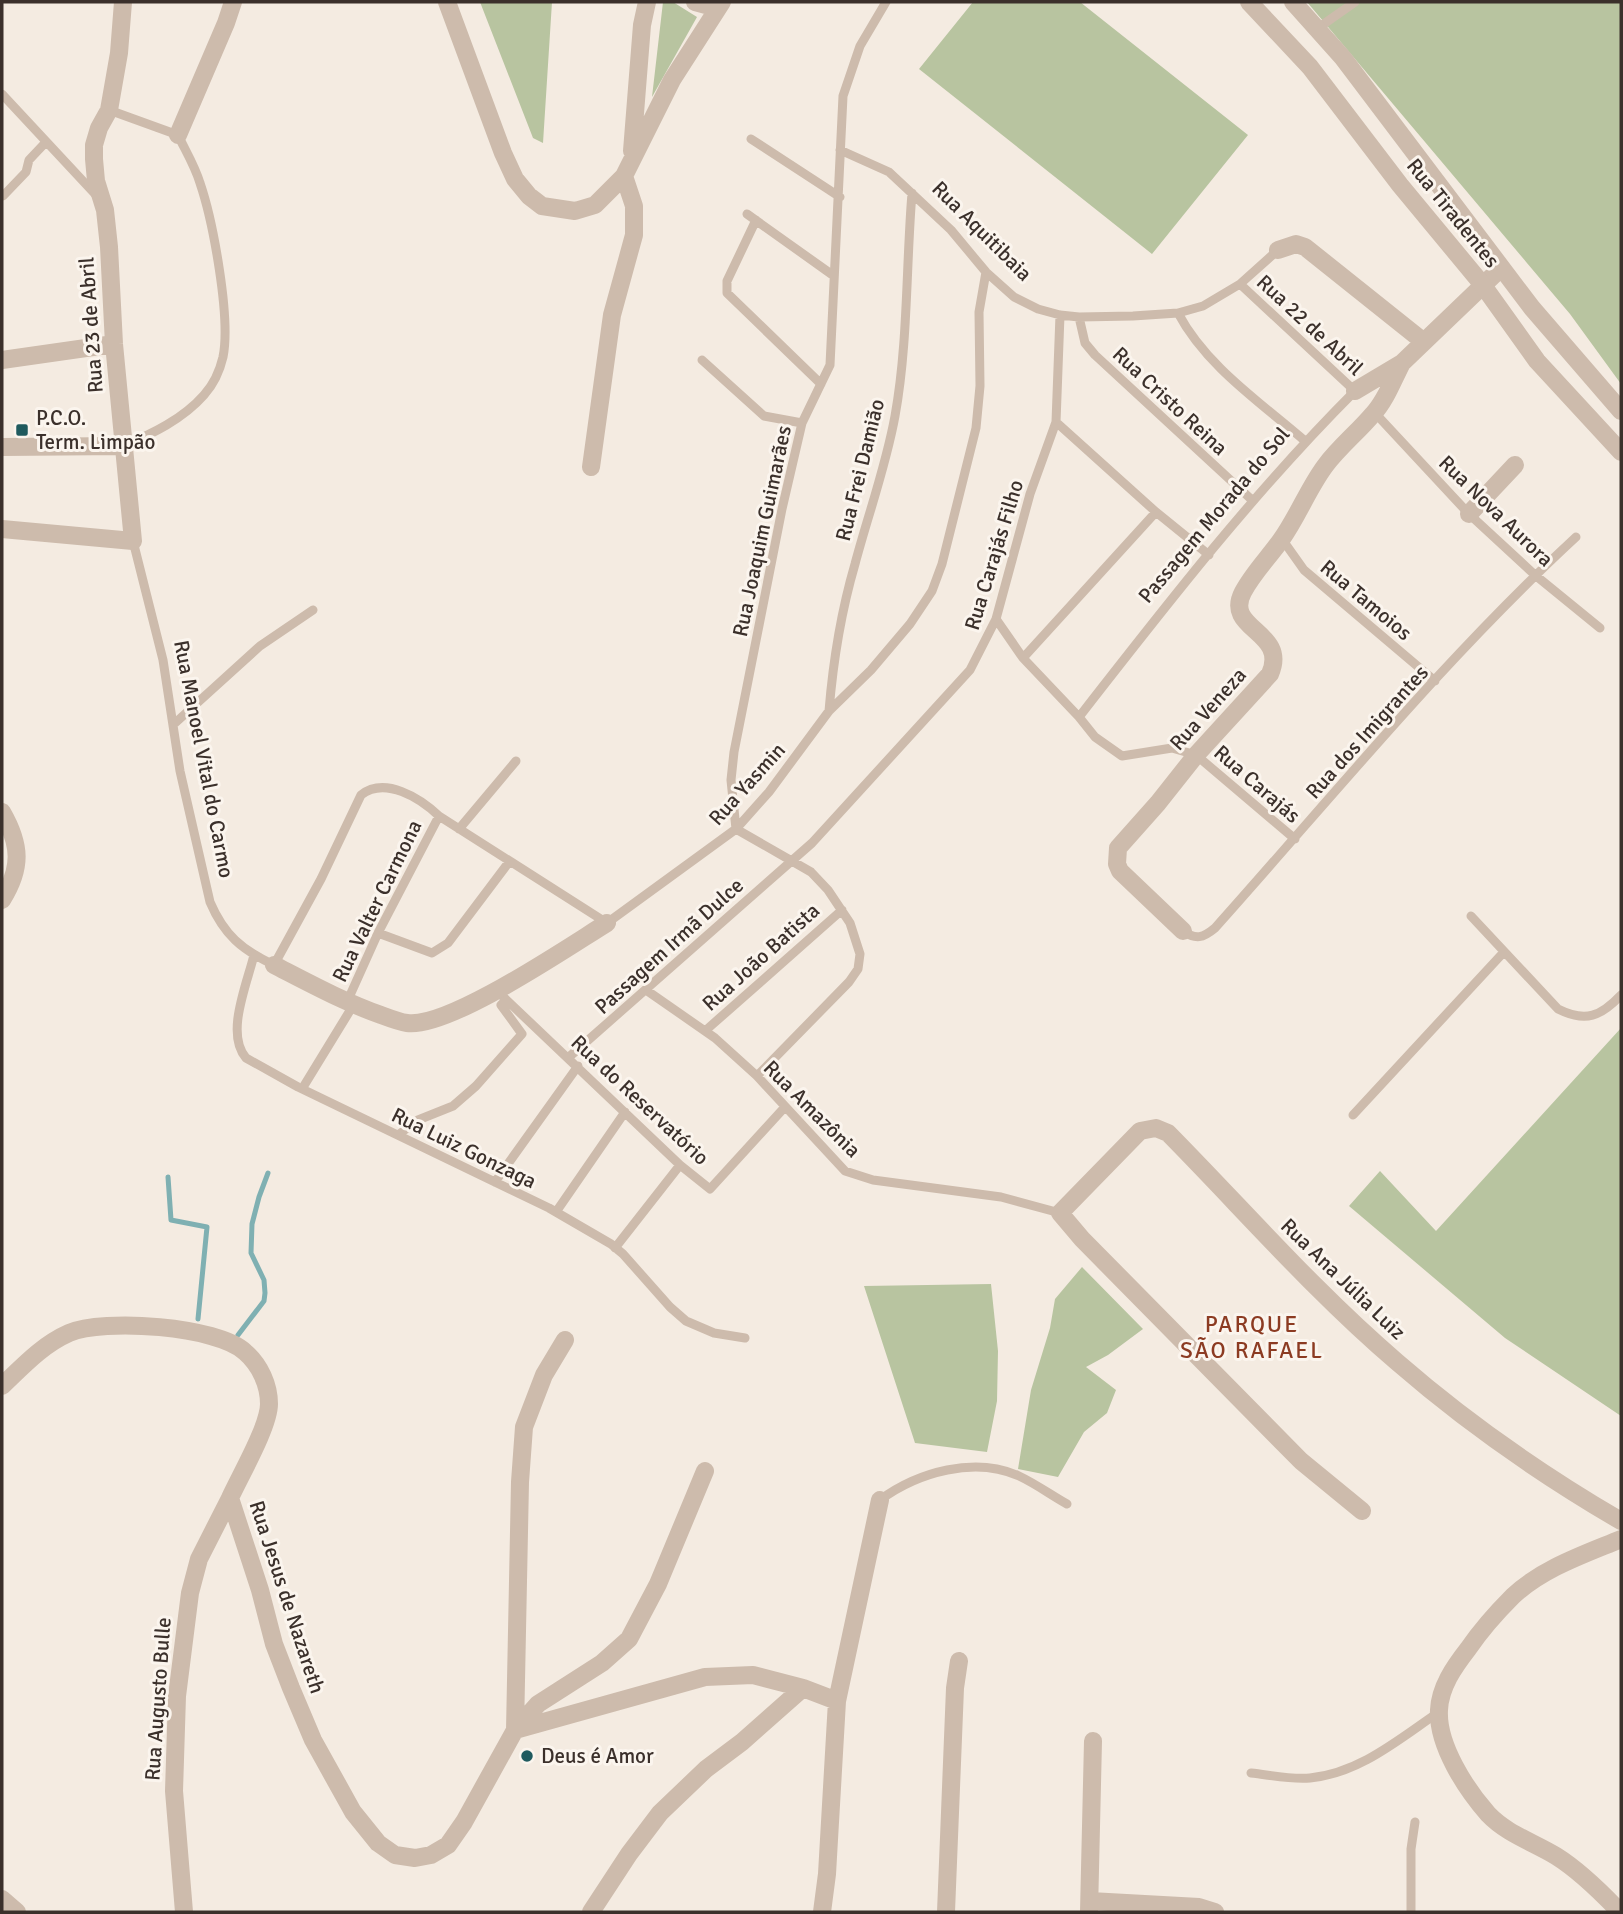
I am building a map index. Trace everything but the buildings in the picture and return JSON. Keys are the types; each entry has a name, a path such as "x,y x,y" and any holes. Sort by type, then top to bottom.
{"street":[{"name":"Rua 23 de Abril","path":"123,2 119,53 109,110 99,128 94,145 96,181 103,201 109,247 114,344 134,541"},
{"path":"178,135 233,2"},
{"path":"447,2 503,153 516,180 529,196 542,205 575,211 595,205 624,176 637,139 719,5 695,2"},
{"path":"637,139 642,25 648,2"},
{"name":"Rua Tiradentes","path":"1249,2 1289,44 1482,284 1537,361 1621,452"},
{"path":"1273,27 1297,6"},
{"name":"Rua Tiradentes","path":"1297,6 1318,28 1389,119 1532,308 1621,411"},
{"path":"1289,44 1318,28"},
{"path":"1364,137 1389,119"},
{"path":"591,467 612,315 634,235 634,206 624,176"},
{"name":"Rua Aquitibaia","path":"1278,250 1296,244 1305,247 1424,342"},
{"name":"Passagem Morada do Sol","path":"1355,391 1402,363 1482,284 1502,268"},
{"path":"2,359 114,344"},
{"name":"Passagem Morada do Sol","path":"1282,539 1324,467 1375,413 1402,363"},
{"path":"2,447 123,446"},
{"path":"1469,514 1515,465"},
{"path":"2,528 134,541"},
{"name":"Rua Veneza","path":"1183,931 1120,872 1116,864 1118,848 1196,755 1270,674 1275,661 1269,642 1241,618 1239,610 1242,593 1282,539"},
{"path":"2,812 13,831 17,860 13,882 2,900"},
{"name":"Rua Manoel Vital do Carmo","path":"274,965 351,1003 407,1023 427,1022 501,995 607,923"},
{"name":"Rua Ana Júlia Luiz","path":"1060,1213 1140,1131 1147,1128 1161,1129 1397,1363 1518,1456 1621,1521"},
{"path":"1060,1213 1091,1248 1301,1461 1363,1511"},
{"name":"Rua Jesus de Nazareth","path":"2,1386 43,1347 71,1332 103,1326 131,1325 184,1331 216,1337 244,1351 264,1376 269,1405 263,1427 230,1498 260,1590 274,1644 313,1740 347,1800 378,1843 395,1855 415,1858 431,1855 448,1845 464,1822 515,1730 520,1482 524,1427 544,1375 565,1340"},
{"path":"515,1730 538,1704 602,1663 629,1639 658,1584 705,1471"},
{"name":"Rua Augusto Bulle","path":"184,1912 174,1791 177,1696 190,1593 199,1559 230,1498"},
{"path":"822,1912 827,1874 837,1701 880,1500"},
{"path":"1620,1912 1574,1869 1508,1831 1489,1815 1446,1751 1439,1712 1443,1689 1455,1666 1515,1595 1572,1559 1621,1539"},
{"path":"946,1912 954,1688 959,1661"},
{"path":"515,1730 705,1677 752,1675 803,1688 837,1701"},
{"path":"591,1912 629,1854 669,1804 706,1769 742,1742 803,1688"},
{"path":"1093,1741 1089,1907 1199,1907 1215,1912"},
{"path":"2,1899 17,1912"}],"lane":[{"name":"Rua Joaquim Guimarães","path":"736,829 731,780 734,752 782,509 802,423 830,365 843,96 860,46 886,2"},
{"path":"1318,28 1355,2"},
{"path":"2,94 103,201"},
{"path":"109,110 178,135 199,180 210,215 223,309 223,355 216,378 204,396 170,423 123,446"},
{"path":"751,139 840,197"},
{"path":"3,196 26,172 29,160 46,142"},
{"name":"Rua Aquitibaia","path":"840,150 889,172 951,230 986,272 1014,297 1038,309 1060,315 1079,317 1178,313 1203,306 1240,284 1278,250"},
{"name":"Rua Frei Damião","path":"829,711 842,617 895,415 904,334 906,261 912,193"},
{"path":"747,214 834,276"},
{"path":"756,220 727,281 727,293 821,384"},
{"name":"Rua Yasmin","path":"607,923 736,829 769,792 829,711 871,670 910,624 932,591 942,564 976,428 980,386 979,312 986,272"},
{"name":"Rua 22 de Abril","path":"1240,284 1355,391"},
{"path":"1178,313 1192,338 1210,358 1305,441"},
{"name":"Rua Carajás Filho","path":"792,860 813,843 970,670 996,619 1030,494 1056,422 1060,315"},
{"name":"Rua Cristo Reina","path":"1079,317 1085,343 1095,355 1252,500"},
{"path":"702,360 764,416 802,423"},
{"name":"Passagem Morada do Sol","path":"1079,717 1252,500 1355,391"},
{"name":"Rua Nova Aurora","path":"1375,413 1469,514 1535,575 1600,628"},
{"path":"1056,422 1156,512 1209,555"},
{"path":"1023,658 1156,512"},
{"name":"Rua dos Imigrantes","path":"1183,931 1192,937 1206,936 1435,681 1535,575 1576,537"},
{"name":"Rua Tamoios","path":"1282,539 1304,570 1435,681"},
{"name":"Rua Manoel Vital do Carmo","path":"134,541 163,660 189,816 210,901 218,921 227,933 254,956 274,965"},
{"path":"174,724 260,646 313,610"},
{"path":"996,619 1023,658 1095,737 1122,757 1172,748 1196,755"},
{"name":"Rua Carajás","path":"1196,755 1295,839"},
{"path":"459,829 516,761"},
{"path":"274,965 316,888 361,795 369,789 379,787 392,789 425,803 439,816 607,923"},
{"name":"Rua Valter Carmona","path":"302,1089 351,1003 378,933 439,816"},
{"path":"736,829 811,872 828,890 850,923 858,942 861,962 849,982 757,1076"},
{"name":"Passagem Irmã Dulce","path":"569,1057 792,860"},
{"path":"378,933 432,953 448,943 509,862"},
{"name":"Rua João Batista","path":"705,1031 842,910"},
{"path":"1471,916 1558,1009 1570,1015 1585,1017 1599,1014 1621,995"},
{"path":"1353,1115 1503,953"},
{"name":"Rua Luiz Gonzaga","path":"254,956 236,1028 240,1051 255,1064 556,1212 615,1248 686,1321 714,1333 745,1338"},
{"name":"Rua Amazônia","path":"646,989 705,1031 757,1076 845,1171 873,1180 1001,1197 1060,1213"},
{"path":"398,1135 418,1120 453,1106 476,1086 522,1034 501,1005 501,995"},
{"name":"Rua do Reservatório","path":"501,995 680,1165 710,1189 784,1108"},
{"path":"495,1182 578,1066"},
{"path":"556,1212 625,1112"},
{"path":"615,1248 680,1165"},
{"path":"880,1500 898,1486 932,1473 990,1467 1019,1476 1067,1504"},
{"path":"1251,1773 1309,1779 1340,1772 1381,1752 1439,1712"},
{"path":"1411,1912 1411,1849 1415,1822"}],"green space":[{"path":"480,2 552,2 543,143 533,138"},
{"path":"663,2 673,2 697,17 652,97"},
{"path":"973,2 1080,2 1248,135 1152,254 919,69"},
{"path":"1307,2 1621,2 1621,384 1570,314"},
{"path":"1621,1028 1621,1416 1505,1338 1349,1206 1380,1171 1436,1231"},
{"path":"1082,1267 1143,1329 1108,1355 1086,1367 1116,1390 1107,1413 1084,1432 1058,1477 1018,1469 1031,1390 1050,1328 1055,1299"},
{"path":"991,1284 998,1351 997,1401 987,1452 915,1443 864,1286"}],"waterway":[{"path":"238,1335 264,1301 264,1280 251,1253 252,1224 268,1173"},
{"path":"168,1177 171,1220 207,1227 198,1319"}],"place":[{"name":"P.C.O. Term. Limpão","path":"22,430"},
{"name":"Deus é Amor","path":"527,1756"}],"district":[{"name":"PARQUE SÃO RAFAEL","path":"1252,1337"}]}
